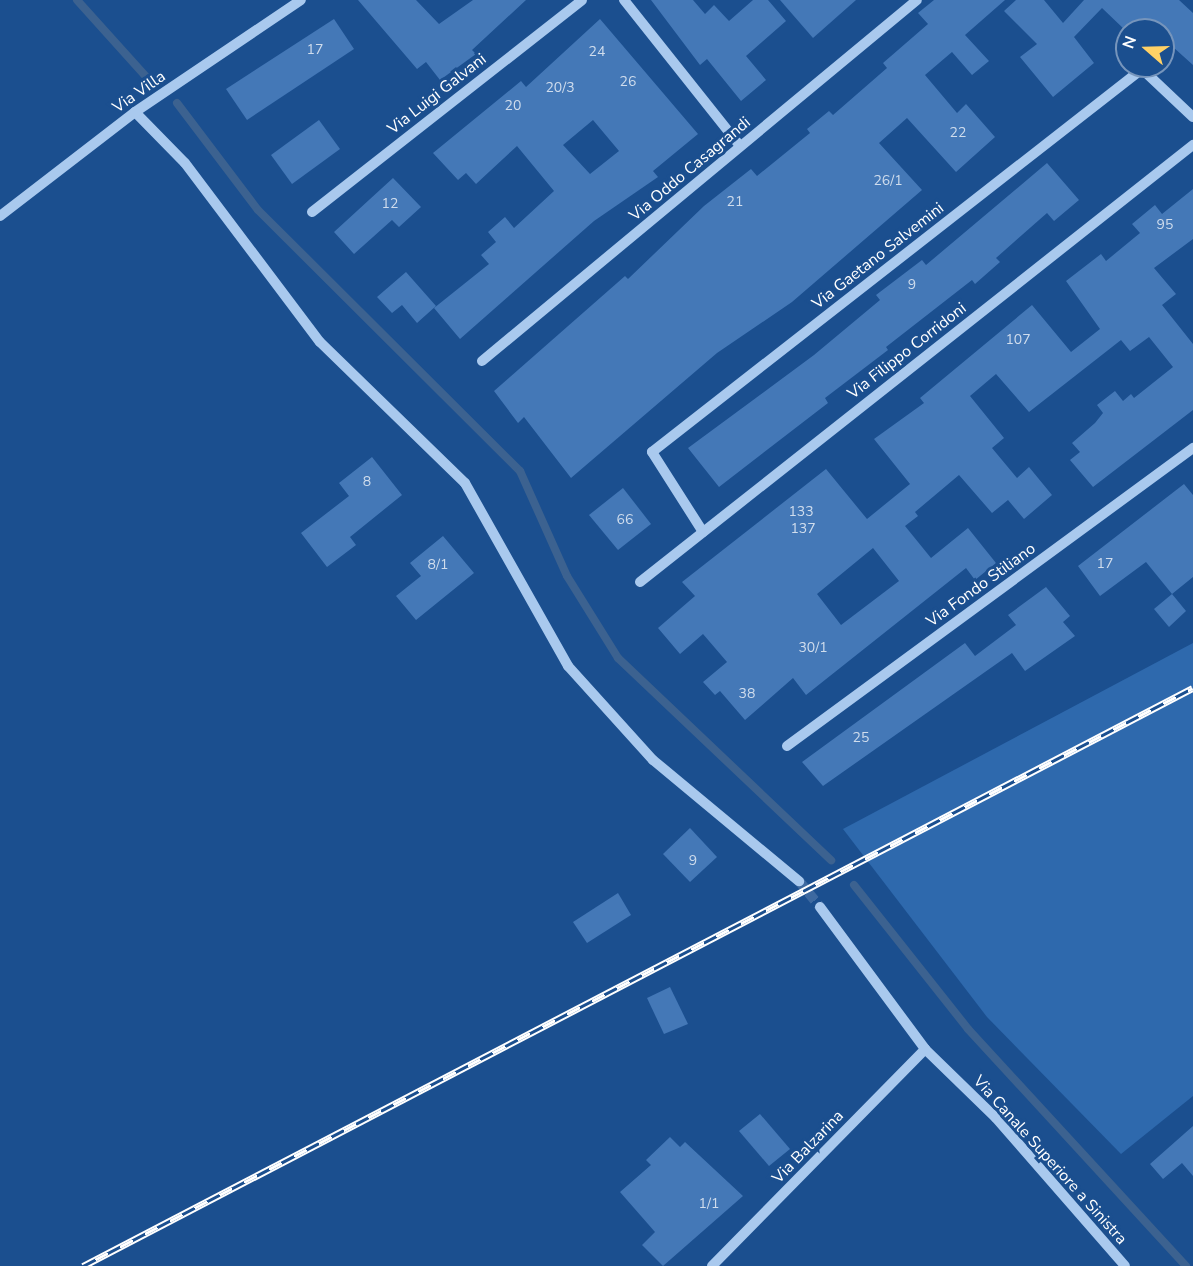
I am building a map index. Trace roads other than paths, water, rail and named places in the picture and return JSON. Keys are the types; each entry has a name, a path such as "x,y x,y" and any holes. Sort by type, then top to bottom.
{"street":[{"name":"Via Villa","path":"0,216 135,112 301,0"},
{"name":"Via Luigi Galvani","path":"312,212 582,0"},
{"path":"624,0 740,146"},
{"name":"Via Oddo Casagrandi","path":"482,361 917,0"},
{"name":"Via Gaetano Salvemini","path":"704,532 652,452 1142,69 1193,117"},
{"path":"135,112 185,163 320,342 465,483 568,666 653,760 799,881"},
{"name":"Via Filippo Corridoni","path":"640,582 1193,145"},
{"name":"Via Fondo Stiliano","path":"787,746 1193,448"},
{"name":"Via Canale Superiore a Sinistra","path":"820,907 925,1049 996,1118 1125,1266"},
{"name":"Via Balzarina","path":"712,1266 925,1049"}],"waterway":[{"path":"77,0 149,80"},
{"path":"177,103 258,210 520,471 567,576 618,658 831,860"},
{"path":"854,885 968,1029 1186,1266"}],"tunnel":[{"path":"799,881 820,907"}],"railway":[{"path":"83,1266 1193,688"}]}
